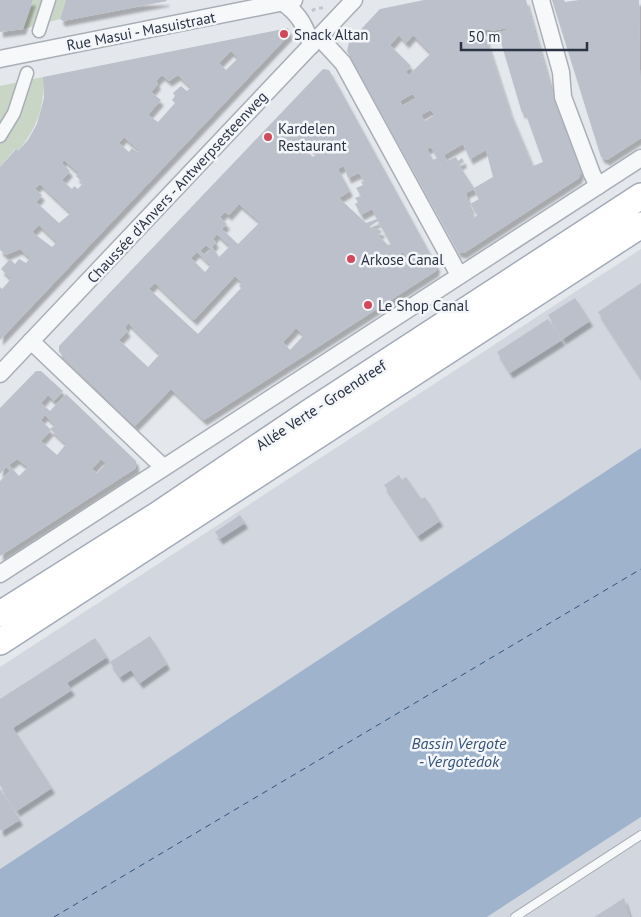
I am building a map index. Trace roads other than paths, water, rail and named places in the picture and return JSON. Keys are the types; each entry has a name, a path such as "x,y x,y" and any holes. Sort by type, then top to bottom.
{"main road":[{"name":"Allée Verte - Groendreef","path":"0,614 157,515 311,410 641,196"},
{"name":"Allée Verte - Groendreef","path":"0,642 641,226"}],"street":[{"path":"39,31 49,0"},
{"name":"Chaussée d'Anvers - Antwerpsesteenweg","path":"0,374 354,0"},
{"path":"541,0 561,72 563,97 598,186"},
{"name":"Rue Masui - Masuistraat","path":"0,59 288,1 315,42"},
{"path":"315,42 343,63 459,275"},
{"path":"3,131 14,113 27,73"},
{"path":"0,574 641,158"},
{"path":"31,341 163,467"}],"lane":[{"path":"515,917 641,835"}],"water":[{"name":"Bassin Vergote - Vergotedok","path":"641,448 641,817 487,917 0,917 0,869"}],"place":[{"name":"Snack Altan","path":"284,34"},
{"name":"Kardelen Restaurant","path":"268,137"},
{"name":"Arkose Canal","path":"351,259"},
{"name":"Le Shop Canal","path":"368,305"}]}
